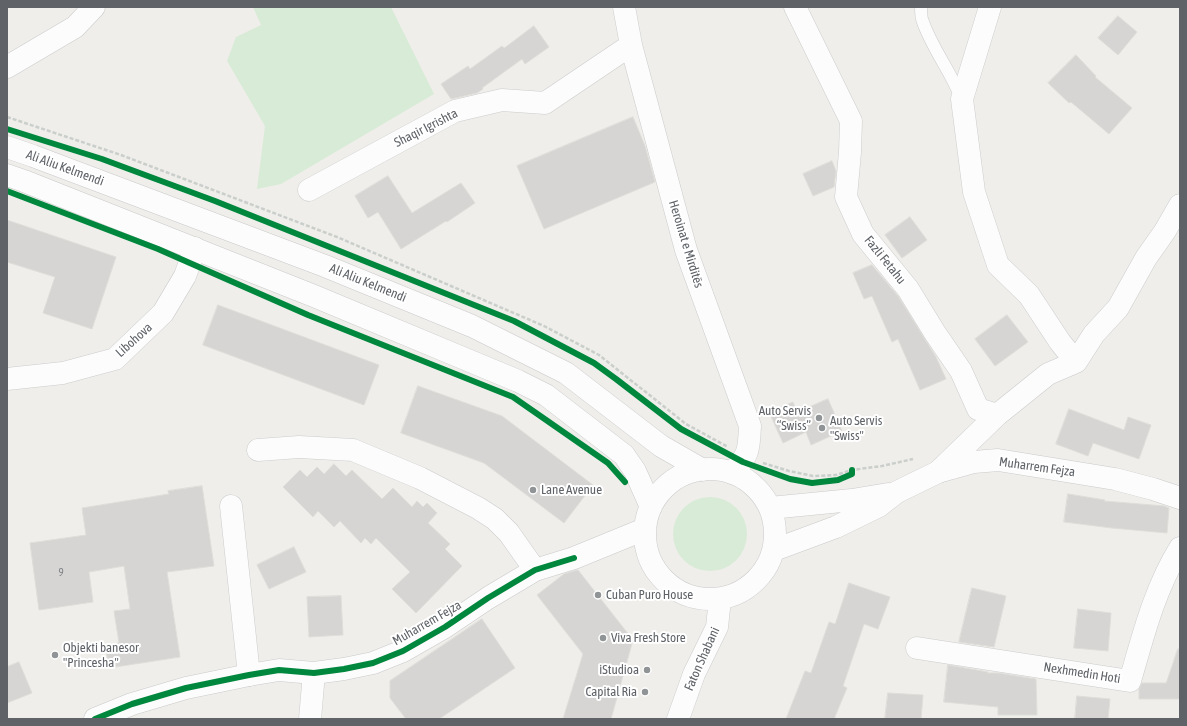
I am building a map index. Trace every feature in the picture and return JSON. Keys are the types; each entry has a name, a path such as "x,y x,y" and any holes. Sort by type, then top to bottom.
{"street":[{"path":"7,67 75,27 94,7"},
{"name":"Heroinat e Mirditës","path":"624,7 632,45 686,250 750,426 750,442 746,457 738,467"},
{"name":"Fazli Fetahu","path":"795,7 851,121 846,197 863,234 908,289 935,333 961,371 978,409 997,415"},
{"path":"990,7 962,99 974,192 998,265 1029,295 1060,342 1076,362"},
{"name":"Shaqir Igrishta","path":"309,190 455,111 502,100 545,103 632,45"},
{"name":"Ali Aliu Kelmendi","path":"7,147 318,264 472,326 566,373 661,446 703,470"},
{"name":"Ali Aliu Kelmendi","path":"7,175 307,293 511,378 546,395 624,454 635,472 651,507"},
{"path":"938,472 997,415 1048,374 1076,362 1094,334 1118,308 1146,258 1165,231 1180,205"},
{"name":"Libohova","path":"7,379 63,373 115,359 163,313 185,276 195,248"},
{"path":"258,450 299,447 354,450 420,478 478,508 495,519 509,533 535,570"},
{"name":"Muharrem Fejza","path":"774,550 836,527 878,506 897,492 938,472 974,462 998,460 1115,479 1180,498"},
{"path":"738,467 743,478 753,484 761,493 770,508 775,529 774,550 768,565 757,580 743,591 733,596 720,599 709,600 692,597 675,589 666,582 658,574 649,558 645,529 647,517 651,507 662,491 675,480 691,472 738,467"},
{"name":"Muharrem Fejza","path":"770,508 852,500 897,492"},
{"path":"231,506 249,675"},
{"name":"Muharrem Fejza","path":"95,719 131,712 186,688 249,675 279,670 314,673 373,663 403,651 445,627 488,598 535,570 574,558 645,529"},
{"name":"Nexhmedin Hoti","path":"917,648 1130,680 1148,616 1171,563 1180,548"},
{"name":"Faton Shabani","path":"678,719 694,674 717,627 720,599"},
{"path":"310,719 314,673"}],"lane":[{"path":"921,7 923,22 962,99"}],"path":[{"path":"709,444 738,467 783,476"},
{"path":"812,483 838,480 852,474 852,470"}],"green space":[{"path":"253,7 391,7 434,94 281,184 257,189 265,126 227,61 236,37 261,25"},
{"path":"710,497 724,500 736,508 744,520 747,534 744,548 736,560 724,568 710,571 696,568 684,560 676,548 673,534 676,520 684,508 696,500"}],"building":[{"path":"1118,16 1137,32 1118,55 1098,38"},
{"path":"534,26 549,47 525,64 522,59 477,93 451,99 441,84 468,66 470,69 502,46 504,48"},
{"path":"1076,55 1096,76 1095,77 1132,108 1109,134 1071,102 1069,103 1048,83"},
{"path":"633,117 645,146 655,182 544,229 517,166"},
{"path":"832,161 836,171 834,187 813,196 803,174"},
{"path":"388,176 412,213 461,183 475,203 447,222 446,221 401,249 378,212 368,218 355,196"},
{"path":"910,217 927,240 902,258 885,235"},
{"path":"7,220 116,257 92,329 43,313 55,277 7,262"},
{"path":"872,265 898,296 936,357 946,379 920,390 898,339 892,342 872,296 864,299 853,273"},
{"path":"218,305 379,365 364,405 203,345"},
{"path":"1007,315 1028,342 995,366 975,339"},
{"path":"418,386 502,416 593,485 564,523 484,463 401,433"},
{"path":"828,399 842,431 811,445 806,432 783,443 769,412 793,402 797,412"},
{"path":"1069,409 1124,430 1128,417 1151,425 1139,459 1093,443 1088,456 1056,444"},
{"path":"334,464 346,476 352,470 382,499 393,488 412,507 417,501 423,507 427,503 437,513 428,523 450,544 445,549 462,566 416,613 392,589 410,572 376,538 371,544 365,538 361,543 340,521 334,527 318,511 313,517 283,487 300,470 307,477 317,467 324,474"},
{"path":"202,486 214,566 167,572 180,657 109,668 105,645 119,643 114,611 130,609 124,566 89,572 93,602 39,610 30,543 86,535 82,508 169,494 168,491"},
{"path":"1068,494 1105,500 1104,501 1164,506 1169,508 1167,533 1064,522"},
{"path":"294,547 306,572 269,589 257,565"},
{"path":"578,570 633,640 611,719 563,719 583,654 537,595 564,574"},
{"path":"849,583 890,597 878,629 864,624 843,686 847,688 834,719 786,719 805,671 811,673 829,622 835,624"},
{"path":"972,588 1006,596 994,647 959,642"},
{"path":"341,596 343,635 309,637 307,597"},
{"path":"1078,609 1111,613 1108,651 1074,648"},
{"path":"482,619 515,668 439,719 406,719 390,698 390,681"},
{"path":"1178,649 1180,649 1180,699 1139,699 1139,689 1142,683 1166,683"},
{"path":"19,662 32,693 7,703 7,667"},
{"path":"948,665 988,672 987,673 998,673 1036,679 1037,715 998,715 998,707 944,702"},
{"path":"888,693 923,695 921,719 885,719"},
{"path":"1077,696 1110,699 1108,719 1075,719"}],"cycle path":[{"path":"7,129 102,159 215,201 514,321 594,363 681,429 743,462 790,479 812,483 838,480 852,474 852,470"},
{"path":"7,191 158,249 308,315 513,397 608,463 625,482"},
{"path":"95,719 132,704 186,688 249,675 279,670 314,673 373,663 403,651 445,627 488,598 535,570 574,558"}],"place":[{"name":"Auto Servis “Swiss”","path":"819,418"},
{"name":"Auto Servis \"Swiss\"","path":"822,428"},
{"name":"Lane Avenue","path":"533,490"},
{"name":"Cuban Puro House","path":"598,595"},
{"name":"Viva Fresh Store","path":"603,638"},
{"name":"Objekti banesor \"Princesha\"","path":"55,655"},
{"name":"iStudioa","path":"647,670"},
{"name":"Capital Ria","path":"645,692"}]}
